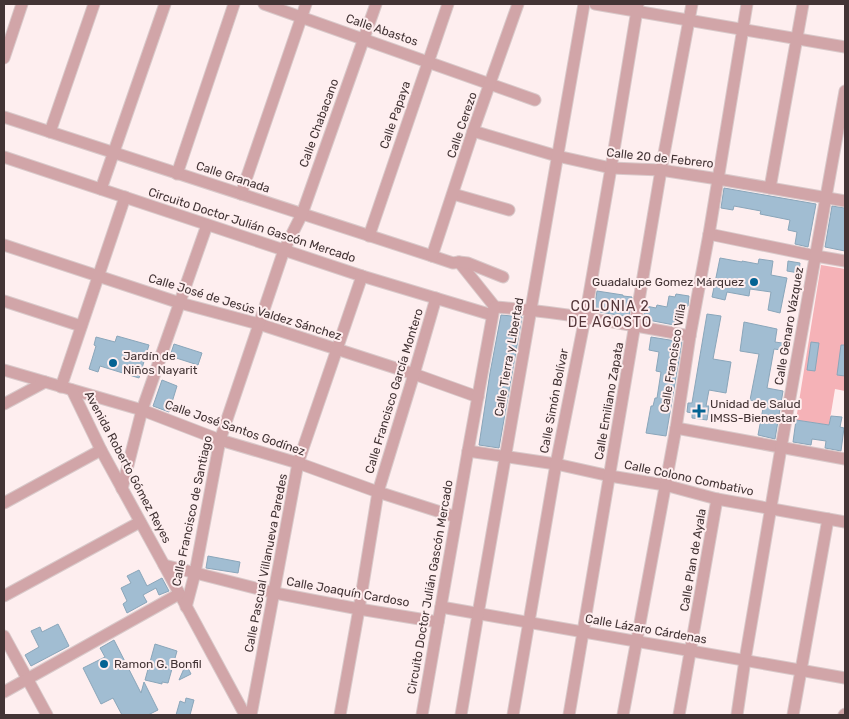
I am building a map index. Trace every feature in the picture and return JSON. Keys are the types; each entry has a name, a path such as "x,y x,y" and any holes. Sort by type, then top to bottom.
{"street":[{"path":"4,58 22,4"},
{"path":"50,132 94,4"},
{"path":"101,189 165,4"},
{"path":"178,174 234,4"},
{"name":"Calle Abastos","path":"264,4 535,100"},
{"path":"241,194 306,4"},
{"name":"Calle Chabacano","path":"284,250 302,214 376,4"},
{"name":"Calle Papaya","path":"369,236 448,4"},
{"name":"Calle Cerezo","path":"432,256 473,131 518,4"},
{"name":"Calle Tierra y Libertad","path":"462,715 584,4"},
{"path":"595,4 637,8 742,30 845,47"},
{"name":"Calle Emiliano Zapata","path":"569,715 661,170 692,4"},
{"name":"Calle Francisco Villa","path":"623,715 676,428 747,4"},
{"path":"770,188 803,4"},
{"name":"Calle Simón Bolívar","path":"513,715 556,464 585,318 637,8"},
{"name":"Calle Genaro Vázquez","path":"737,715 744,660 845,91"},
{"name":"Calle Granada","path":"4,117 432,256 468,263 502,277"},
{"name":"Calle 20 de Febrero","path":"473,131 558,156 611,168 661,170 718,178 845,201"},
{"name":"Circuito Doctor Julián Gascón Mercado","path":"4,157 362,276 436,298 494,311 422,715"},
{"path":"453,194 509,210"},
{"path":"67,388 81,326 125,197"},
{"path":"122,489 142,410 207,225"},
{"path":"709,234 845,261"},
{"name":"Calle José de Jesús Valdez Sánchez","path":"4,245 180,303 259,324 414,374 478,397"},
{"name":"Calle Francisco de Santiago","path":"186,607 195,573 220,440 284,250"},
{"path":"456,262 494,311 531,310 690,336"},
{"name":"Calle Pascual Villanueva Paredes","path":"251,715 298,464 362,276"},
{"name":"Calle Francisco García Montero","path":"340,715 360,609 378,492 436,298"},
{"path":"4,301 81,326"},
{"name":"Calle José Santos Godínez","path":"4,370 142,410 220,440 456,517"},
{"path":"4,404 45,382"},
{"name":"Avenida Roberto Gómez Reyes","path":"67,388 245,715"},
{"path":"676,428 845,459"},
{"path":"4,503 100,450"},
{"name":"Calle Colono Combativo","path":"468,451 556,464 610,476 665,485 717,499 845,522"},
{"name":"Calle Plan de Ayala","path":"679,715 717,499"},
{"path":"793,715 828,519"},
{"path":"4,596 140,522"},
{"name":"Calle Joaquín Cardoso","path":"164,565 275,593 438,622"},
{"path":"4,692 179,594"},
{"name":"Calle Lázaro Cárdenas","path":"441,607 845,678"},
{"path":"4,636 47,715"}],"shaded area":[{"path":"821,265 845,269 845,391 835,389 829,425 796,420"}],"building":[{"path":"724,188 816,204 808,247 795,244 797,232 788,230 790,220 760,214 761,211 734,206 733,210 721,208"},
{"path":"832,206 845,208 845,251 825,247"},
{"path":"720,258 758,264 759,259 773,261 771,275 787,278 780,313 768,310 771,292 750,289 749,296 727,292 725,300 712,297"},
{"path":"788,261 800,263 799,273 787,271"},
{"path":"597,291 632,297 629,317 594,311"},
{"path":"676,294 689,296 688,306 678,305 674,325 643,319 646,306 656,308 657,305 667,307 669,296 675,297"},
{"path":"707,314 721,316 713,359 731,362 726,393 709,390 706,406 709,406 707,420 692,418 692,413 687,412 688,403 692,403"},
{"path":"501,315 522,317 499,448 479,445"},
{"path":"744,322 777,329 775,342 789,344 788,351 774,349 767,388 783,391 775,439 758,435 764,403 750,400 759,354 740,351"},
{"path":"117,336 149,345 139,378 100,366 98,372 89,369 96,346 94,345 96,337 115,342"},
{"path":"651,337 682,342 666,436 646,433 651,406 653,406 655,398 657,398 661,372 656,371 659,352 649,350"},
{"path":"811,342 819,343 815,371 807,370"},
{"path":"174,344 202,353 198,365 170,356"},
{"path":"841,345 845,345 845,376 837,375"},
{"path":"162,380 177,386 169,412 153,406"},
{"path":"831,416 842,417 840,427 844,428 841,451 825,448 826,441 812,439 811,445 793,442 796,420 829,425"},
{"path":"208,556 240,562 238,573 206,568"},
{"path":"139,570 147,586 162,578 169,591 159,595 156,588 143,595 147,602 127,613 123,604 127,601 121,588 131,583 127,576"},
{"path":"58,624 69,646 31,666 25,655 39,647 31,631 40,627 42,632"},
{"path":"114,640 141,693 144,682 158,710 148,715 122,715 113,698 101,704 83,668 105,657 100,648"},
{"path":"155,644 177,651 168,683 162,682 162,684 145,680"},
{"path":"186,664 191,674 179,680"},
{"path":"186,698 194,700 190,715 176,715 180,701 185,703"}],"place":[{"name":"Guadalupe Gomez Márquez","path":"754,282"},
{"name":"Jardín de Niños Nayarit","path":"113,363"},
{"name":"Unidad de Salud IMSS-Bienestar","path":"699,411"},
{"name":"Ramon G. Bonfil","path":"104,664"}],"district":[{"name":"COLONIA 2 DE AGOSTO","path":"610,314"}]}
